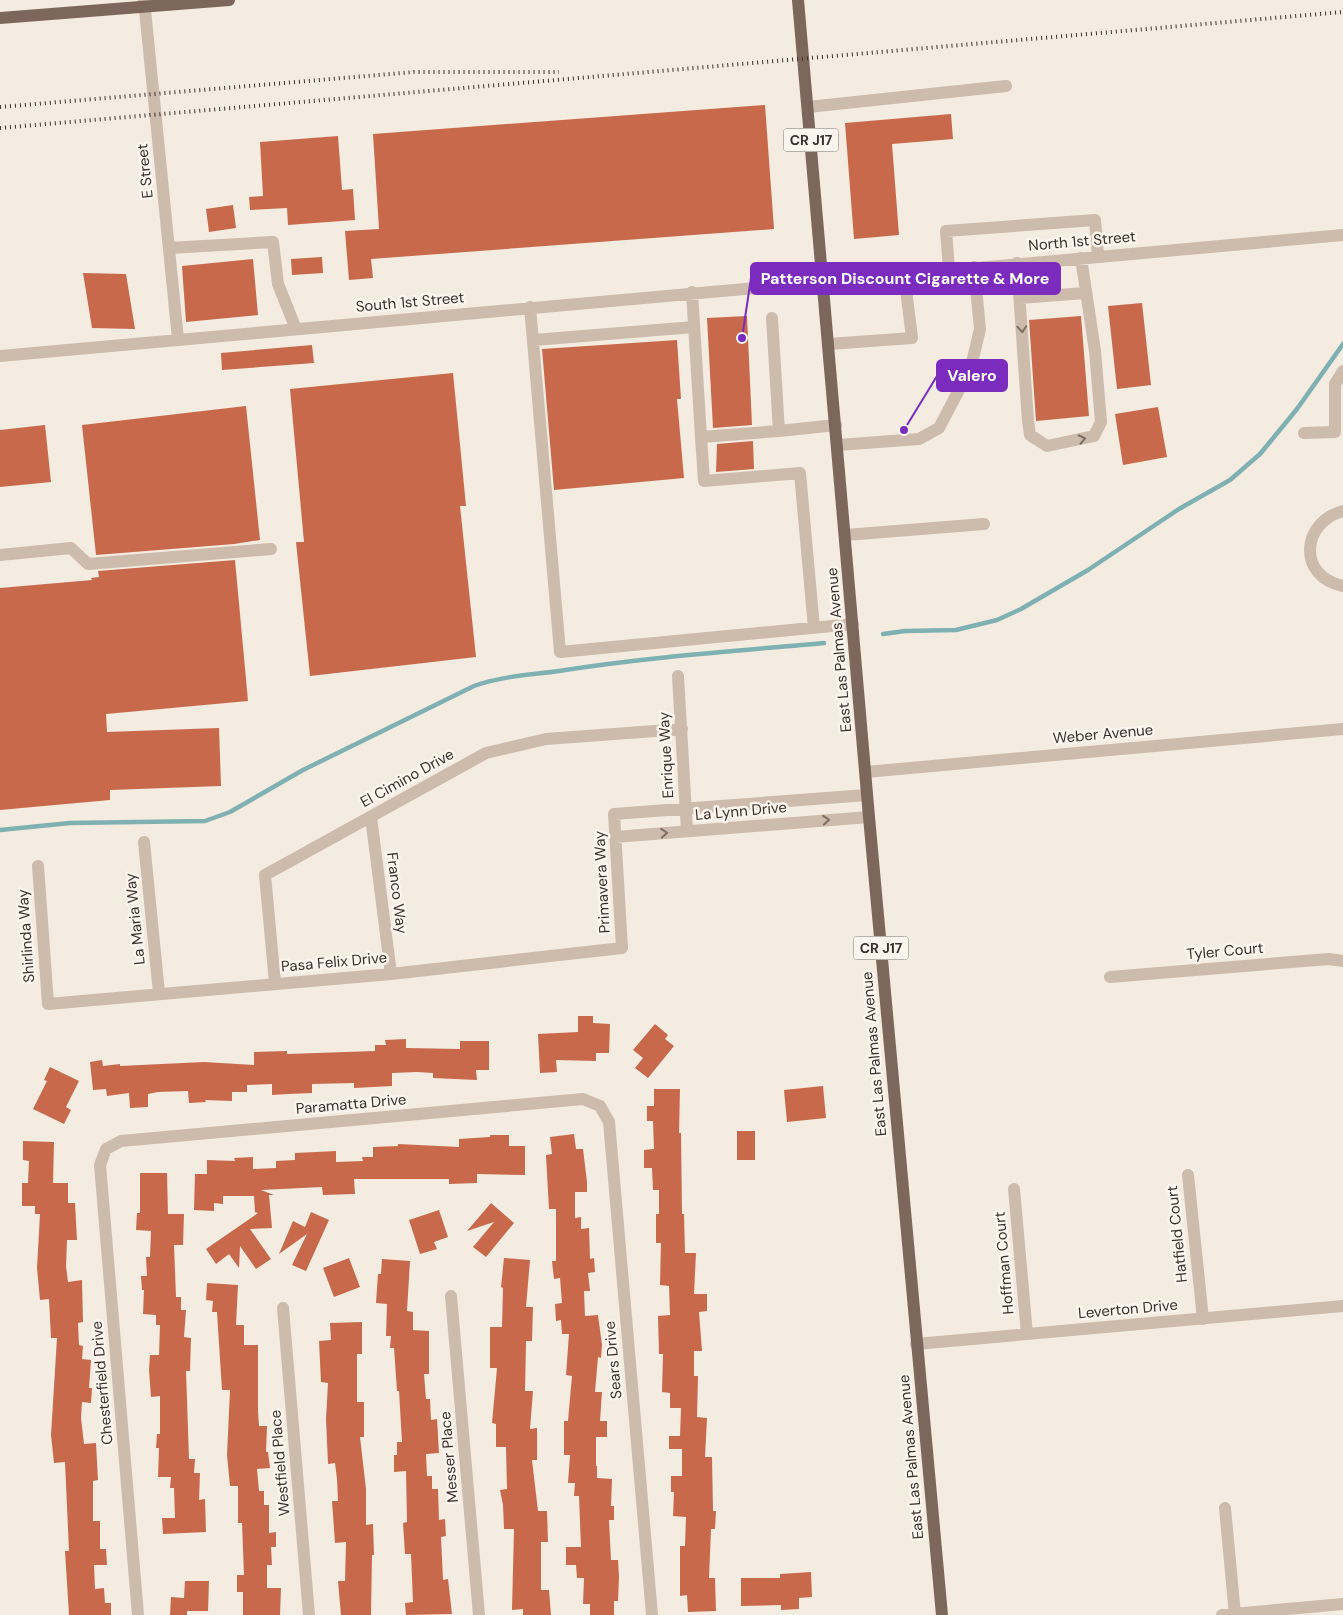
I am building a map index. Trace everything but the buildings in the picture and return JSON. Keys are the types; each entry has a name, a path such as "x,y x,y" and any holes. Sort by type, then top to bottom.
{"main road":[{"path":"0,18 144,3 229,0"},
{"name":"CR J17","path":"798,0 823,280"},
{"name":"East Las Palmas Avenue","path":"823,280 867,795 942,1615"}],"street":[{"name":"E Street","path":"144,3 178,339"},
{"path":"808,107 1006,86"},
{"path":"949,269 946,231 1095,220 1098,256"},
{"name":"North 1st Street","path":"823,280 1343,235"},
{"path":"169,248 273,242 278,284 296,329"},
{"path":"1017,263 1030,435 1047,446 1094,436 1101,422 1095,351 1081,258"},
{"path":"838,445 918,439 939,428 971,368 980,329 974,267"},
{"path":"829,344 912,338 904,273"},
{"name":"South 1st Street","path":"0,356 823,280"},
{"path":"692,292 704,481 800,473 814,628"},
{"path":"1020,298 1085,293"},
{"path":"530,307 560,652 853,624"},
{"path":"772,318 779,431"},
{"path":"534,340 694,327"},
{"path":"1304,433 1335,432 1335,384 1343,371"},
{"path":"701,437 836,425"},
{"path":"1343,511 1332,514 1321,521 1314,531 1310,544 1310,556 1315,568 1323,578 1343,586"},
{"path":"846,535 984,524"},
{"path":"0,555 71,548 88,564 271,550"},
{"name":"Enrique Way","path":"678,676 687,831"},
{"name":"El Cimino Drive","path":"275,983 265,875 486,754 546,739 682,729"},
{"name":"Weber Avenue","path":"866,772 1343,729"},
{"name":"La Lynn Drive","path":"614,814 867,795"},
{"name":"Primavera Way","path":"614,814 622,948"},
{"name":"Franco Way","path":"371,817 391,974"},
{"name":"La Lynn Drive","path":"616,837 869,817"},
{"name":"La Maria Way","path":"144,842 159,993"},
{"name":"Shirlinda Way","path":"38,866 48,1004"},
{"name":"Pasa Felix Drive","path":"48,1004 391,974 622,948"},
{"name":"Tyler Court","path":"1110,977 1329,959 1343,960"},
{"name":"Paramatta Drive","path":"106,1149 121,1141 583,1099 600,1106"},
{"name":"Sears Drive","path":"600,1106 609,1122 652,1615"},
{"name":"Chesterfield Drive","path":"106,1149 100,1165 138,1615"},
{"name":"Hatfield Court","path":"1188,1175 1203,1319"},
{"name":"Hoffman Court","path":"1014,1189 1027,1334"},
{"name":"Messer Place","path":"451,1296 479,1615"},
{"name":"Leverton Drive","path":"916,1344 1343,1306"},
{"name":"Westfield Place","path":"282,1308 309,1615"},
{"path":"1225,1508 1230,1615 1343,1604"}],"waterway":[{"path":"883,634 905,631 956,630 997,620 1021,609 1088,570 1179,509 1230,480 1260,454 1297,409 1343,344"},
{"path":"0,830 70,823 205,821 230,812 303,770 474,686 495,680 658,658 824,643"}],"railway":[{"path":"0,128 1343,12"},
{"path":"0,107 414,72 559,72"}],"place":[{"name":"Patterson Discount Cigarette & More","path":"742,338"},
{"name":"Valero","path":"904,430"}]}
